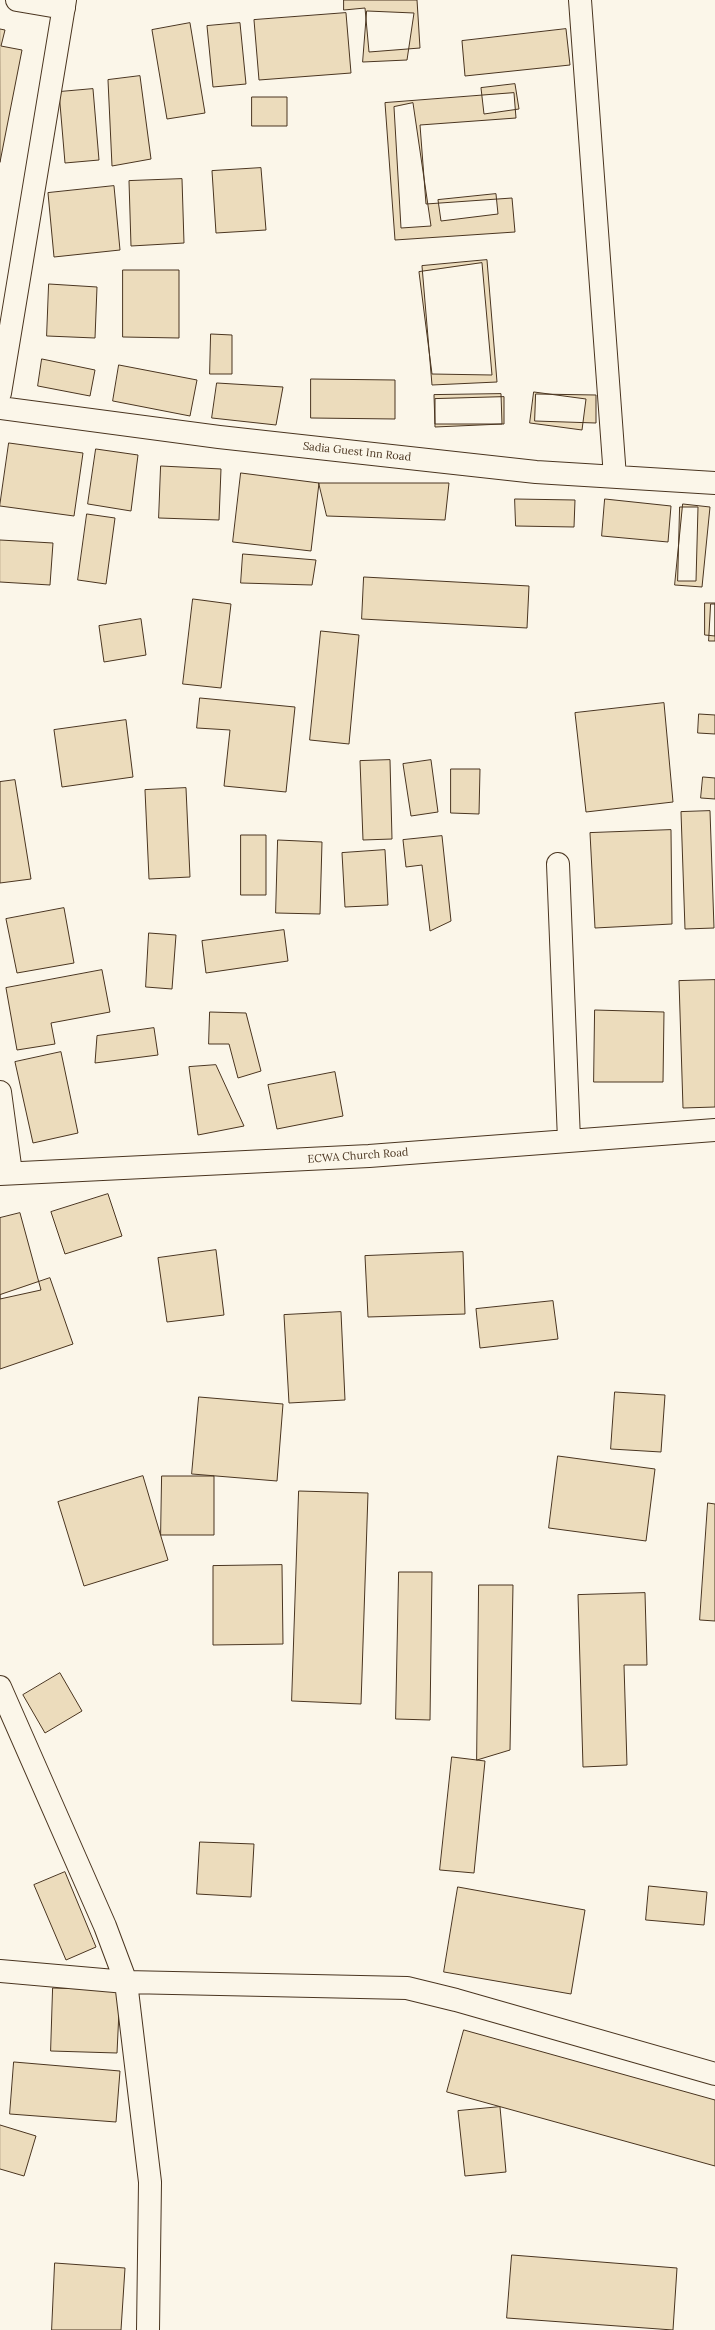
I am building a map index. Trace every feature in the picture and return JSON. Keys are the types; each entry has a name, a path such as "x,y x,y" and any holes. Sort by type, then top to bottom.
{"street":[{"path":"0,393 64,4 17,0"},
{"path":"580,0 615,477"},
{"name":"Sadia Guest Inn Road","path":"0,408 234,438 536,472 715,483"},
{"path":"558,864 569,1140"},
{"path":"0,1092 5,1174"},
{"name":"ECWA Church Road","path":"5,1174 370,1156 715,1130"},
{"path":"0,1687 105,1926 126,1982 150,2182 148,2330"},
{"path":"0,1971 126,1982 407,1988 456,2000 715,2074"}],"building":[{"path":"344,0 417,0 420,48 369,52 365,8 344,10"},
{"path":"367,11 414,13 407,60 363,62"},
{"path":"346,13 351,73 259,80 254,20"},
{"path":"190,23 205,113 167,119 152,30"},
{"path":"240,23 246,84 213,87 207,26"},
{"path":"0,29 5,30 1,46 22,50 0,162"},
{"path":"566,29 570,65 465,76 462,41"},
{"path":"140,76 151,159 112,166 108,80"},
{"path":"515,84 519,109 484,114 481,88"},
{"path":"93,89 99,160 65,163 59,92"},
{"path":"514,93 516,118 420,125 426,204 512,198 515,232 395,240 385,103"},
{"path":"252,97 287,97 287,126 252,126"},
{"path":"413,103 431,226 401,228 394,107"},
{"path":"261,168 266,230 216,233 212,171"},
{"path":"182,179 184,243 131,246 129,181"},
{"path":"114,186 120,250 54,257 48,193"},
{"path":"496,194 498,214 441,221 438,200"},
{"path":"487,260 497,382 432,385 422,266"},
{"path":"482,263 492,375 432,374 419,272"},
{"path":"123,270 179,270 179,338 123,337"},
{"path":"49,284 97,287 95,338 47,336"},
{"path":"211,334 232,335 232,374 210,374"},
{"path":"42,359 95,370 90,396 38,386"},
{"path":"119,365 197,380 190,416 113,401"},
{"path":"311,379 395,380 395,419 311,418"},
{"path":"217,383 283,387 276,425 212,418"},
{"path":"534,392 586,399 582,430 530,423"},
{"path":"501,394 502,424 435,427 434,395"},
{"path":"536,394 596,395 596,423 535,421"},
{"path":"504,397 504,424 435,424 435,399"},
{"path":"9,443 83,453 74,516 0,506"},
{"path":"96,449 138,455 131,511 88,504"},
{"path":"161,466 221,469 219,520 159,518"},
{"path":"241,473 319,483 311,551 233,542"},
{"path":"319,483 449,483 445,520 327,516"},
{"path":"515,499 575,500 574,527 516,526"},
{"path":"605,499 671,506 668,542 602,536"},
{"path":"683,504 710,507 702,587 675,585"},
{"path":"680,507 698,507 696,581 678,581"},
{"path":"87,514 115,518 106,584 78,580"},
{"path":"0,540 53,543 50,585 0,582"},
{"path":"243,554 316,560 312,585 241,583"},
{"path":"364,577 529,586 527,628 362,619"},
{"path":"193,599 231,604 221,688 183,684"},
{"path":"705,603 715,603 715,636 705,635"},
{"path":"711,604 715,604 715,641 709,641"},
{"path":"141,619 146,655 104,662 99,626"},
{"path":"321,631 359,635 349,744 310,740"},
{"path":"200,698 295,707 286,792 224,786 230,730 197,728"},
{"path":"664,703 673,802 586,812 575,713"},
{"path":"699,714 715,715 715,734 698,733"},
{"path":"126,720 133,777 62,787 54,730"},
{"path":"390,760 392,839 363,840 360,761"},
{"path":"431,760 438,812 411,816 403,764"},
{"path":"451,769 480,769 479,814 451,813"},
{"path":"703,777 715,778 715,799 701,798"},
{"path":"15,780 31,879 0,883 0,782"},
{"path":"186,788 190,877 149,879 145,790"},
{"path":"710,811 714,928 685,929 681,812"},
{"path":"671,830 672,924 595,928 590,833"},
{"path":"241,835 266,835 266,895 241,895"},
{"path":"442,836 451,921 430,931 422,865 406,867 403,840"},
{"path":"278,840 322,842 320,914 276,913"},
{"path":"385,850 388,905 345,907 342,853"},
{"path":"64,908 74,963 17,973 6,919"},
{"path":"284,930 288,961 206,973 202,941"},
{"path":"149,933 176,935 172,989 146,987"},
{"path":"102,970 110,1012 51,1023 55,1044 17,1050 6,988"},
{"path":"715,980 715,1107 683,1108 679,981"},
{"path":"595,1010 664,1012 663,1082 594,1082"},
{"path":"210,1012 246,1013 261,1071 238,1078 229,1044 209,1044"},
{"path":"154,1028 158,1055 95,1063 97,1036"},
{"path":"61,1052 78,1133 33,1143 15,1062"},
{"path":"216,1065 244,1126 198,1135 189,1067"},
{"path":"335,1072 343,1116 277,1129 268,1085"},
{"path":"108,1194 122,1236 65,1254 51,1212"},
{"path":"20,1213 41,1290 0,1299 0,1218"},
{"path":"216,1250 224,1315 167,1322 158,1258"},
{"path":"463,1252 465,1314 368,1317 365,1256"},
{"path":"50,1278 73,1344 0,1369 0,1295"},
{"path":"553,1301 558,1339 480,1348 476,1309"},
{"path":"341,1312 345,1400 289,1403 284,1315"},
{"path":"615,1392 665,1395 661,1452 611,1449"},
{"path":"199,1397 283,1404 277,1481 192,1474"},
{"path":"558,1456 655,1469 646,1541 549,1528"},
{"path":"143,1476 168,1560 84,1586 58,1502"},
{"path":"162,1476 214,1476 214,1535 161,1535"},
{"path":"299,1491 368,1493 361,1704 292,1701"},
{"path":"708,1503 715,1504 715,1621 700,1620"},
{"path":"282,1565 283,1644 213,1645 213,1566"},
{"path":"399,1572 432,1572 430,1720 396,1719"},
{"path":"479,1585 513,1585 510,1750 477,1760"},
{"path":"645,1593 647,1665 624,1665 627,1765 583,1767 578,1595"},
{"path":"60,1673 82,1711 45,1733 23,1695"},
{"path":"452,1757 485,1761 474,1873 440,1870"},
{"path":"200,1842 254,1844 251,1897 197,1894"},
{"path":"65,1872 96,1947 66,1960 34,1885"},
{"path":"649,1886 707,1892 704,1925 646,1920"},
{"path":"458,1887 585,1910 571,1994 444,1972"},
{"path":"53,1988 120,1990 117,2053 51,2051"},
{"path":"464,2030 715,2100 715,2166 447,2092"},
{"path":"14,2062 120,2071 116,2122 10,2114"},
{"path":"500,2107 506,2172 465,2176 458,2111"},
{"path":"0,2125 36,2136 24,2176 0,2169"},
{"path":"512,2255 677,2268 673,2330 507,2318"},
{"path":"55,2263 125,2268 121,2330 52,2330"}]}
